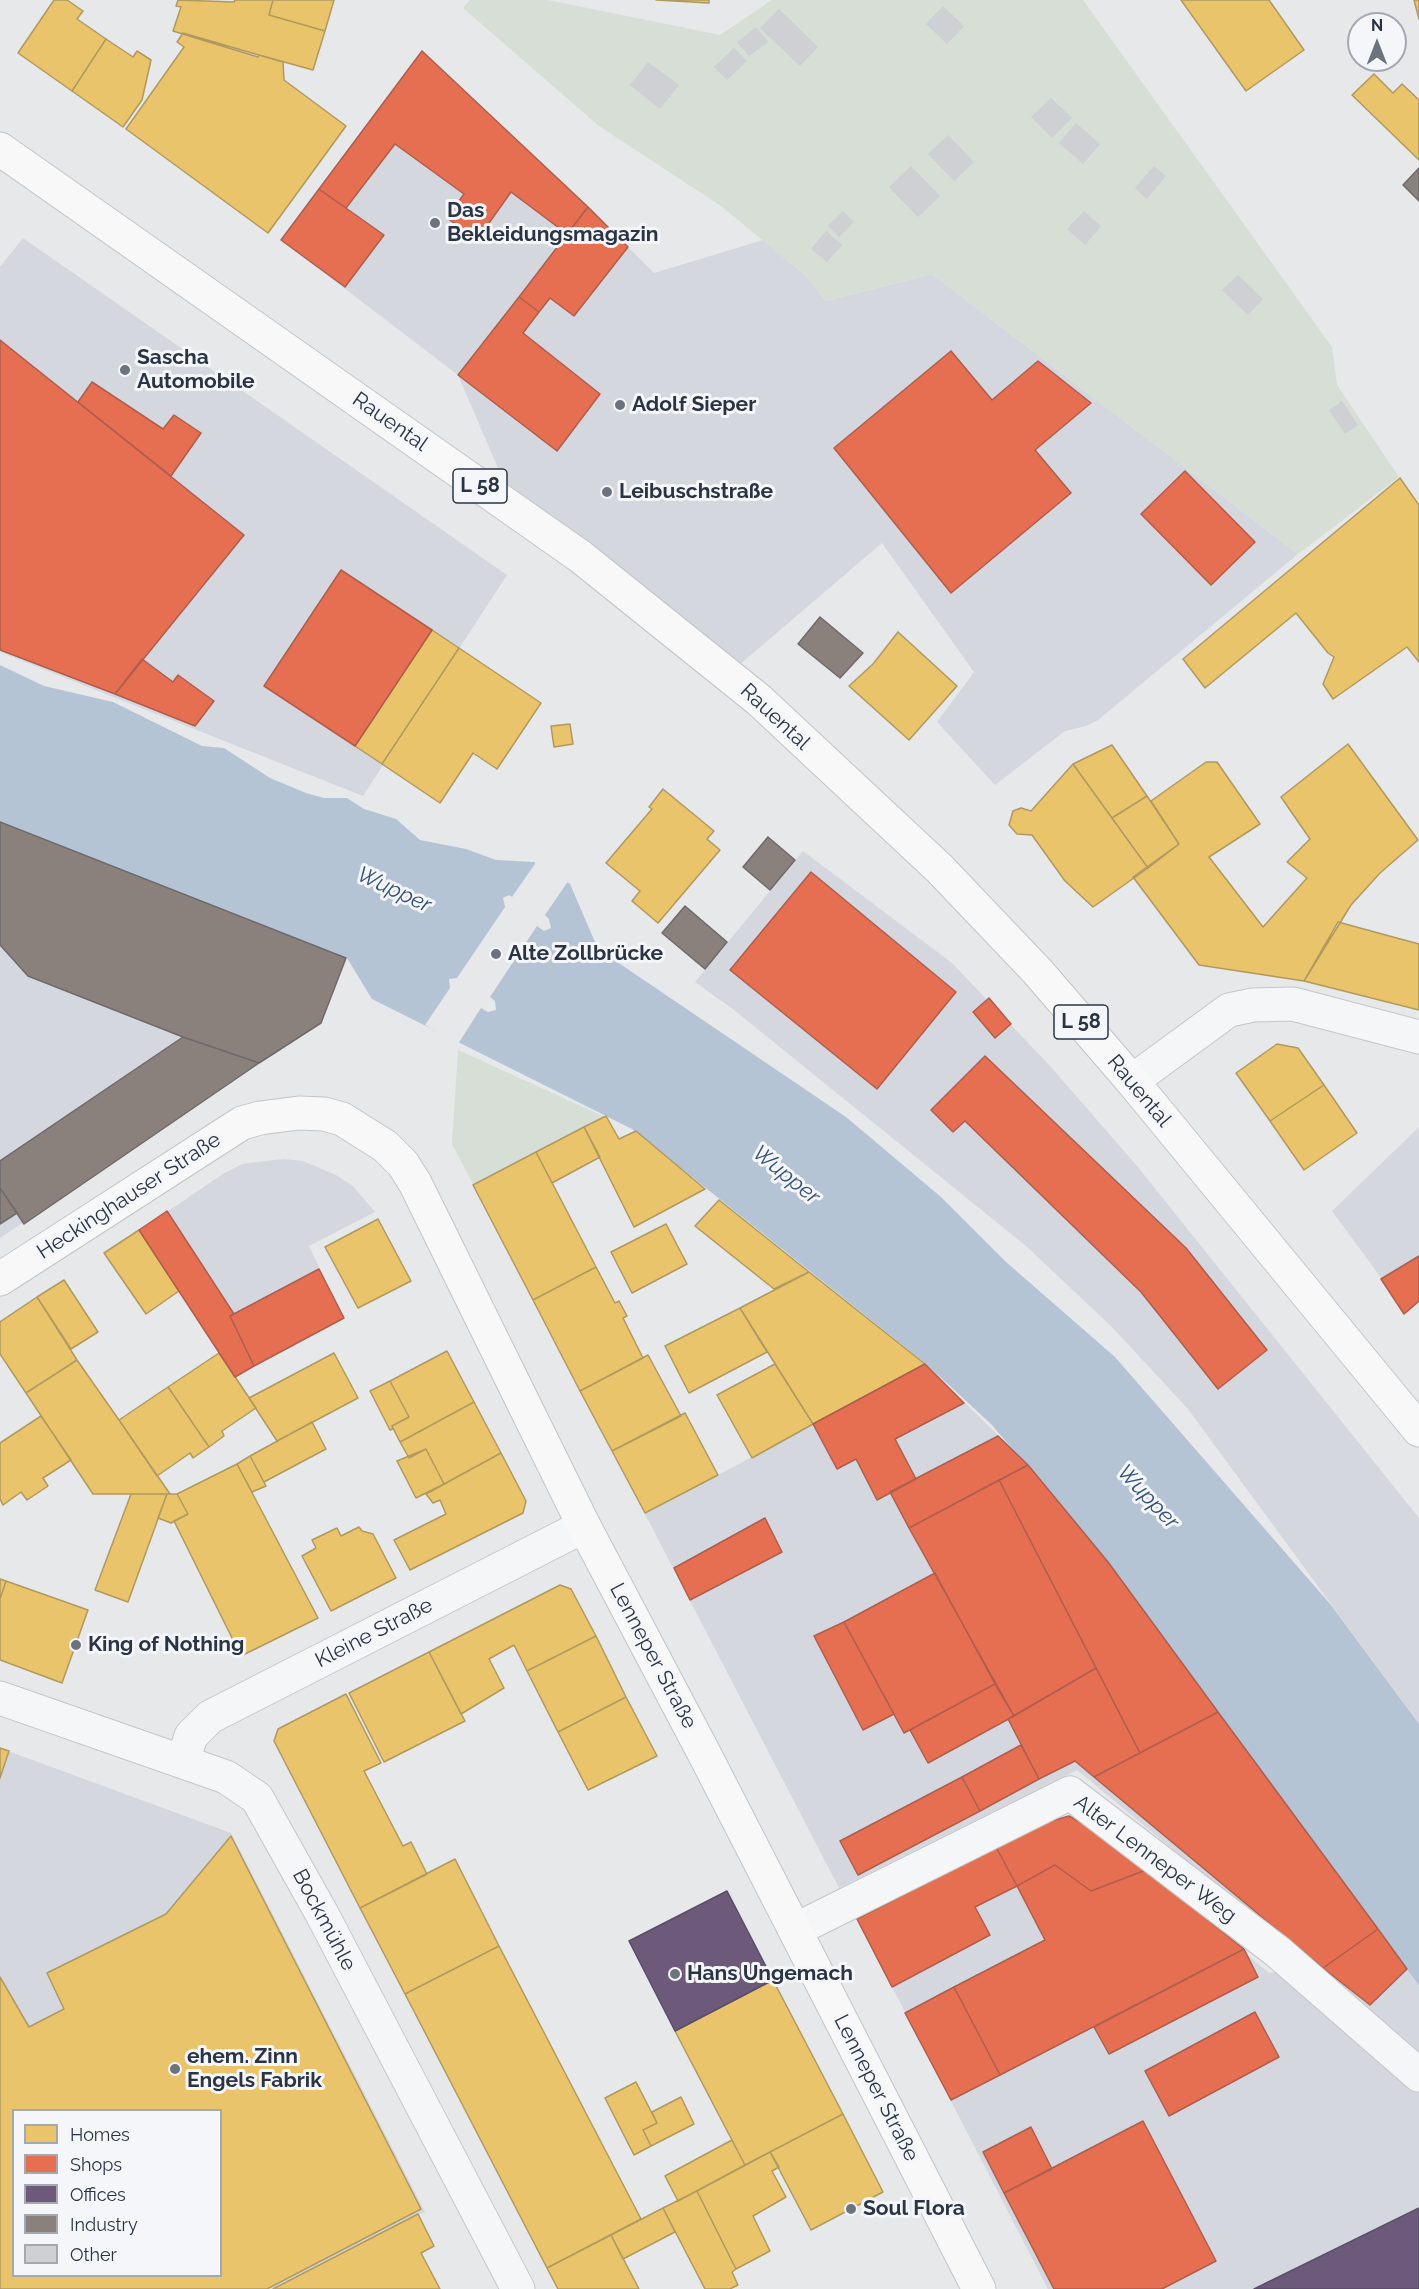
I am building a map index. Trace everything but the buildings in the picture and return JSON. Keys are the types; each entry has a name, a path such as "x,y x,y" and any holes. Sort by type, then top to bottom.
{"main road":[{"name":"Rauental","path":"0,148 581,557 686,639 759,700 940,869 1038,972 1132,1081 1419,1430"},
{"name":"Lenneper Straße","path":"260,1118 300,1113 324,1114 342,1119 385,1146 403,1164 415,1183 584,1526 979,2289"},
{"name":"Heckinghauser Straße","path":"0,1279 242,1124 260,1118"}],"street":[{"path":"1132,1081 1229,1010 1253,1005 1293,1004 1419,1037"},
{"name":"Kleine Straße","path":"183,1761 191,1736 210,1717 584,1526"},
{"name":"Bockmühle","path":"0,1698 226,1777 257,1798 322,1914 518,2289"},
{"name":"Alter Lenneper Weg","path":"795,1930 1070,1793 1278,1952 1419,2075"}],"shaded area":[{"path":"470,0 548,0 720,35 772,0 1083,0 1332,347 1337,385 1399,477 1298,554 932,274 826,301 806,276 721,206 599,126 463,8"},
{"path":"422,51 588,207 654,273 763,240 806,276 826,301 932,274 1298,554 1098,720 1086,726 1065,731 995,785 937,722 974,672 882,543 738,666 507,489 458,375 281,240"},
{"path":"23,238 507,575 363,796 0,652 0,267"},
{"path":"0,820 346,958 321,1022 0,1238"},
{"path":"803,851 952,963 1051,1067 1137,1166 1419,1518 1419,1724 1188,1409 1112,1327 1026,1246 734,1010 695,982"},
{"path":"458,1050 605,1117 474,1186 452,1144"},
{"path":"1419,1127 1419,1302 1407,1313 1332,1211"},
{"path":"283,1159 303,1161 336,1175 353,1186 375,1212 309,1246 343,1317 236,1375 140,1230 223,1174 242,1164"},
{"path":"808,1272 925,1364 1038,1474 1223,1718 1419,1987 1419,2053 1077,1770 839,1888 645,1514 812,1425 739,1308"},
{"name":"ehem. Zinn Engels Fabrik","path":"0,1748 231,1833 425,2212 274,2289 0,2289"},
{"path":"1093,1827 1269,1973 1281,1971 1419,2088 1419,2289 1048,2289 857,1919 1033,1830"}],"water":[{"name":"Wupper","path":"0,665 44,686 113,702 202,746 224,748 270,778 306,793 324,798 347,798 364,809 396,819 420,840 466,849 496,860 534,862 570,884 598,949 846,1117 941,1197 1006,1262 1115,1357 1331,1605 1419,1724 1419,1986 1094,1545 991,1424 925,1363 632,1129 372,999 347,958 0,822"}],"pier":[{"name":"Alte Zollbrücke","path":"537,861 569,880 545,915 549,919 551,928 544,931 537,926 490,997 495,1001 496,1010 488,1012 481,1008 458,1044 425,1025 450,988 449,979 457,978 505,907 503,898 509,895 512,897"}],"place":[{"name":"Das Bekleidungsmagazin","path":"435,223"},
{"name":"Sascha Automobile","path":"125,370"},
{"name":"Adolf Sieper","path":"620,405"},
{"name":"Leibuschstraße","path":"607,492"},
{"name":"Alte Zollbrücke","path":"496,954"},
{"name":"King of Nothing","path":"76,1645"},
{"name":"Hans Ungemach","path":"675,1974"},
{"name":"ehem. Zinn Engels Fabrik","path":"175,2069"},
{"name":"Soul Flora","path":"851,2209"}]}
